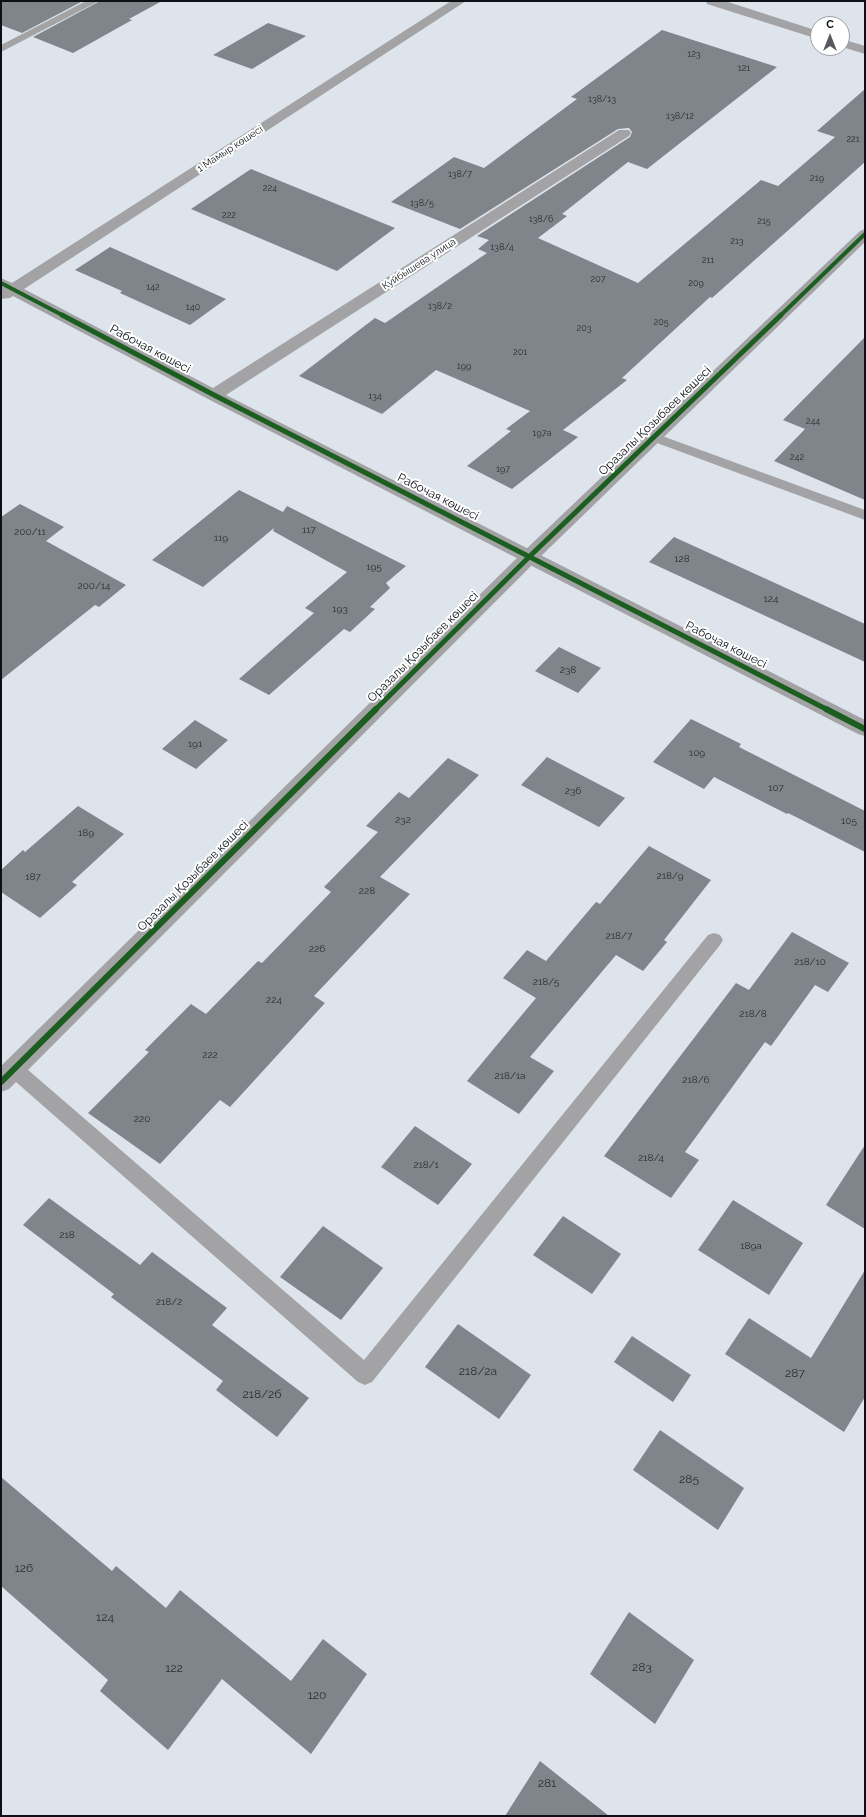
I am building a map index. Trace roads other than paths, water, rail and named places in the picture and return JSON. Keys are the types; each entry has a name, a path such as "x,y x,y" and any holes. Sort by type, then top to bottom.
{"street":[{"name":"1 Мамыр көшесі","path":"5,290 460,1"},
{"path":"712,1 810,32"},
{"path":"850,45 865,50"},
{"name":"Куйбышева улица","path":"214,395 624,132"},
{"name":"Оразалы Қозыбаев көшесі","path":"7,1076 530,556 865,234"},
{"name":"Рабочая көшесі","path":"5,290 530,556 865,729"}],"lane":[{"path":"1,49 94,1"},
{"path":"654,437 865,515"},
{"path":"7,1076 365,1376 714,940"}]}
